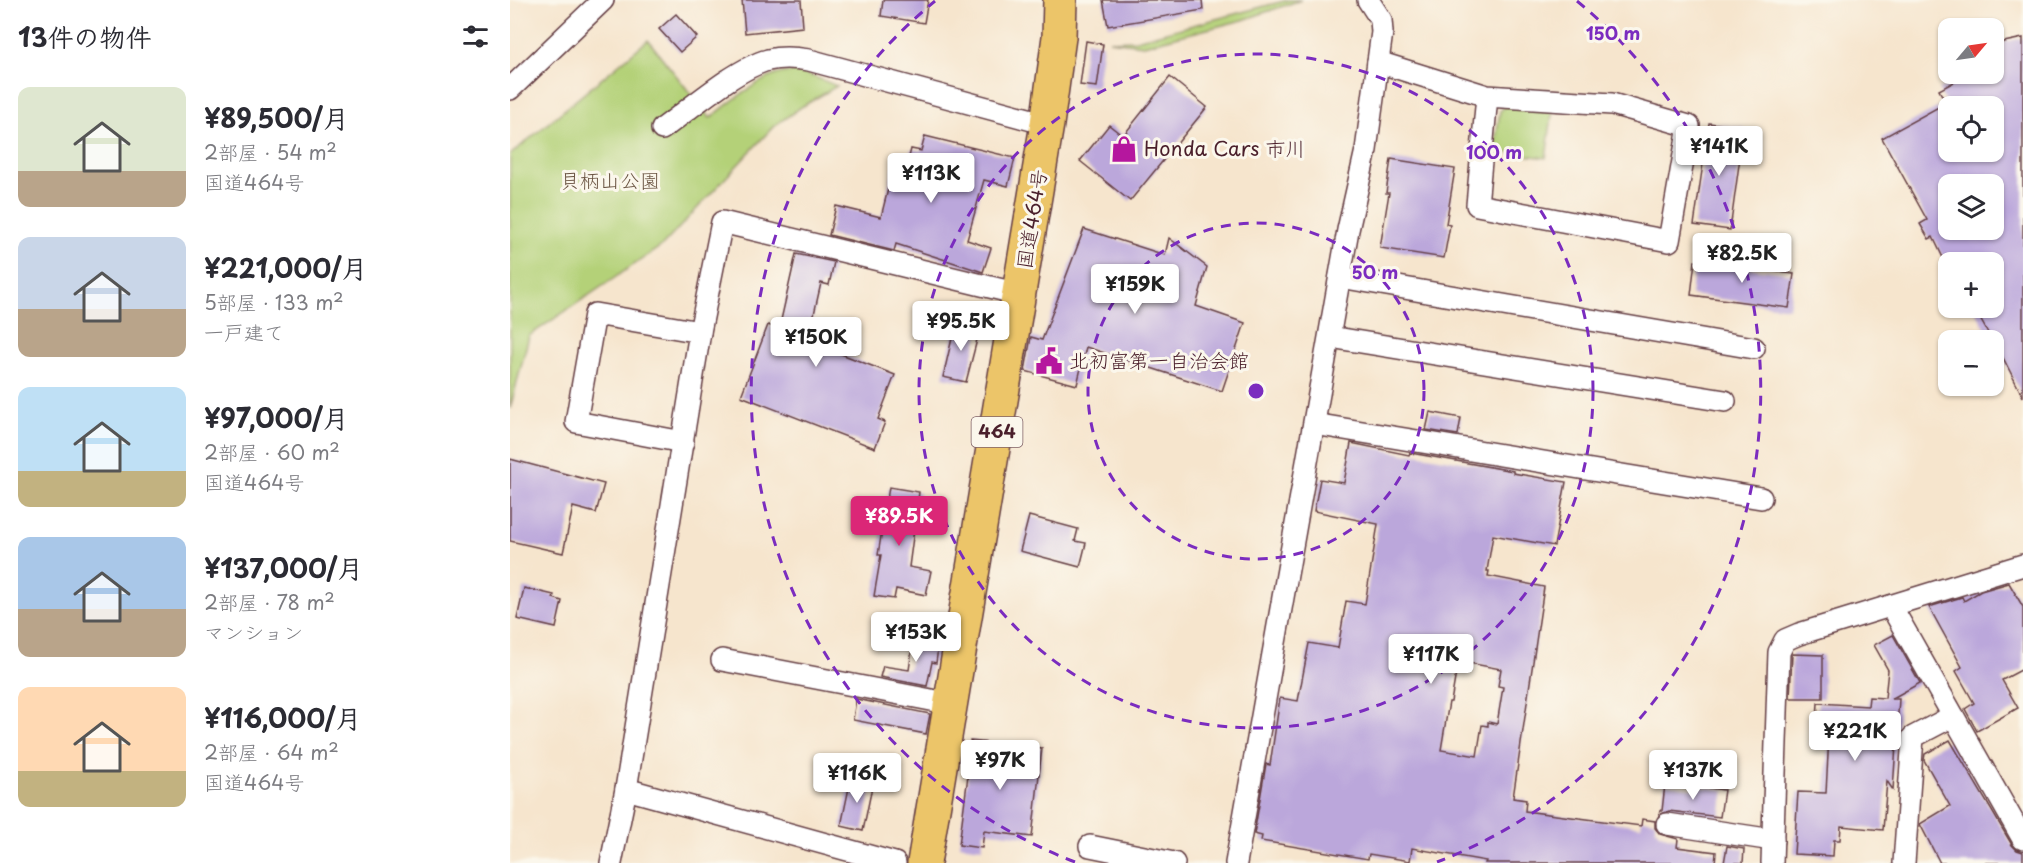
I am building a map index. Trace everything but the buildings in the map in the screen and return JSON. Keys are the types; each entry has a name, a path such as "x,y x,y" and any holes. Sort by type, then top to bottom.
{"highway":[{"name":"国道464号","path":"924,863 1047,124 1059,37 1060,0"}],"street":[{"path":"510,89 603,0"},
{"path":"1236,863 1348,230 1366,150 1382,32 1381,20 1368,0"},
{"path":"662,129 740,73 768,60 790,58 810,60 1047,124"},
{"path":"1378,62 1487,96 1612,104 1689,126 1669,241 1476,205 1487,96"},
{"path":"611,863 626,789 700,332 722,222 1019,294"},
{"path":"1340,277 1754,348"},
{"path":"683,442 576,422 596,314 700,332"},
{"path":"1330,337 1725,401"},
{"path":"1314,424 1761,498"},
{"path":"1772,863 1779,652 1785,640 2023,565"},
{"path":"1891,606 2023,838"},
{"path":"722,660 952,704"},
{"path":"1904,863 1913,738 1953,716"},
{"path":"626,789 895,863"},
{"path":"1667,825 1773,840"},
{"path":"1090,846 1174,863"}],"green space":[{"path":"1288,0 1301,0 1243,20 1144,45 1109,41 1136,40"},
{"name":"貝柄山公園","path":"648,40 710,118 740,95 774,75 797,72 837,86 774,126 663,245 529,336 510,409 510,155"},
{"path":"1507,105 1553,108 1546,158 1494,151 1500,111"}],"place":[{"name":"Honda Cars 市川","path":"1124,149"},
{"name":"北初富第一自治会館","path":"1049,361"}]}
